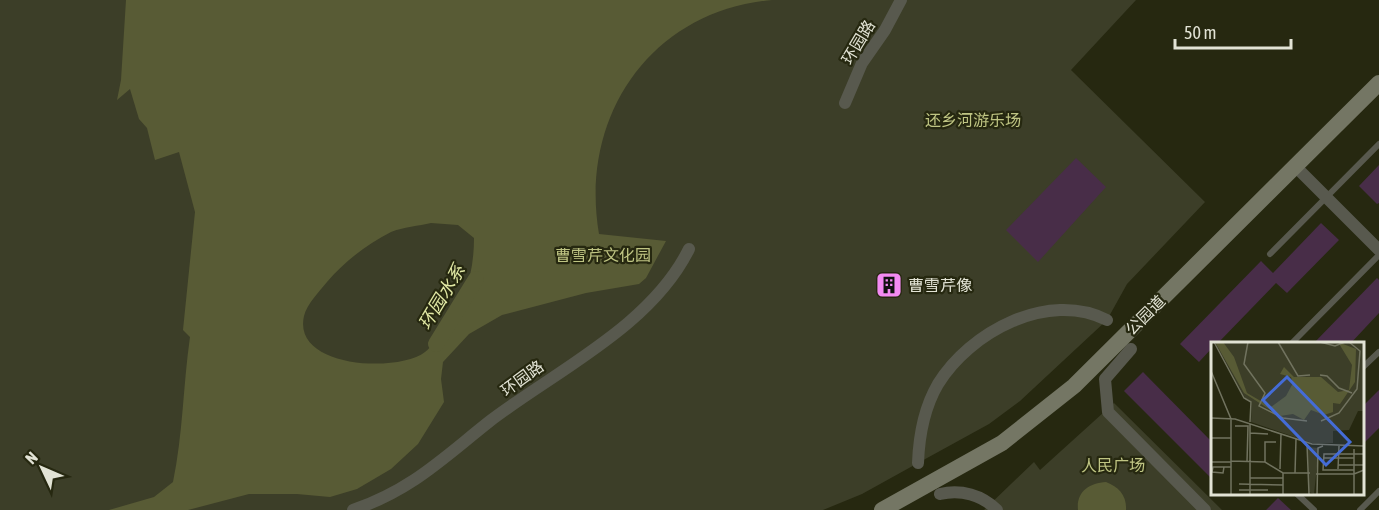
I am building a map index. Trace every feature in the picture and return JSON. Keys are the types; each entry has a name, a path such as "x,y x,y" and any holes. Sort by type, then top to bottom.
{"main road":[{"name":"公园道","path":"882,510 1002,443 1051,405 1379,83"}],"street":[{"name":"环园路","path":"845,103 862,63 885,30 901,0"},
{"path":"1296,167 1379,250"},
{"name":"环园路","path":"353,510 405,488 448,458 490,422 626,323 661,294 678,270 688,249"},
{"path":"918,463 921,431 938,384 956,361 978,341 1004,325 1055,310 1089,311 1107,321"},
{"path":"1131,349 1105,379 1107,412 1205,510"},
{"path":"940,494 952,491 981,497 997,510"}],"lane":[{"path":"1270,254 1379,144"},
{"path":"1293,342 1379,255"},
{"path":"1376,360 1379,352"},
{"path":"1360,510 1379,491"},
{"path":"1299,495 1314,510"}],"green space":[{"name":"曹雪芹文化园","path":"0,0 1136,0 1071,70 1205,202 1127,284 1107,320 1020,401 989,424 862,494 823,510 0,510"},
{"name":"人民广场","path":"1114,403 1222,510 984,510 1034,462 1040,470"}],"shaded area":[{"path":"126,0 772,0 729,8 691,25 658,48 632,77 613,111 600,150 596,191 599,234 666,241 646,278 639,284 586,293 502,315 469,334 443,362 441,379 444,402 418,444 391,469 357,489 330,497 249,494 188,510 109,510 154,497 173,482 190,337 183,330 195,212 179,152 155,160 147,128 139,119 130,89 117,100 121,80","holes":["431,223 458,225 474,238 470,277 455,313 425,352 412,359 372,364 330,356 314,347 305,333 304,316 314,298 348,261 373,242 396,230"]},
{"path":"1106,482 1121,493 1125,500 1126,510 1078,510 1081,493 1094,484"}],"building":[{"path":"1076,158 1106,187 1038,262 1006,230"},
{"path":"1379,165 1379,203 1377,204 1359,186"},
{"path":"1321,223 1339,240 1287,293 1276,283 1219,342 1211,342 1211,349 1199,362 1180,344 1261,261 1273,273"},
{"name":"曹雪芹像","path":"893,275 898,280 885,294 880,289"},
{"path":"1377,278 1379,280 1379,313 1352,342 1315,342"},
{"path":"1143,372 1211,441 1211,478 1124,391"},
{"path":"1379,390 1379,428 1364,443 1364,405"},
{"path":"1278,498 1291,510 1266,510"}],"waterway":[{"name":"环园水系","path":"436,344 476,279"}],"place":[{"name":"曹雪芹像","path":"889,285"}],"park label":[{"name":"还乡河游乐场","path":"973,120"}]}
